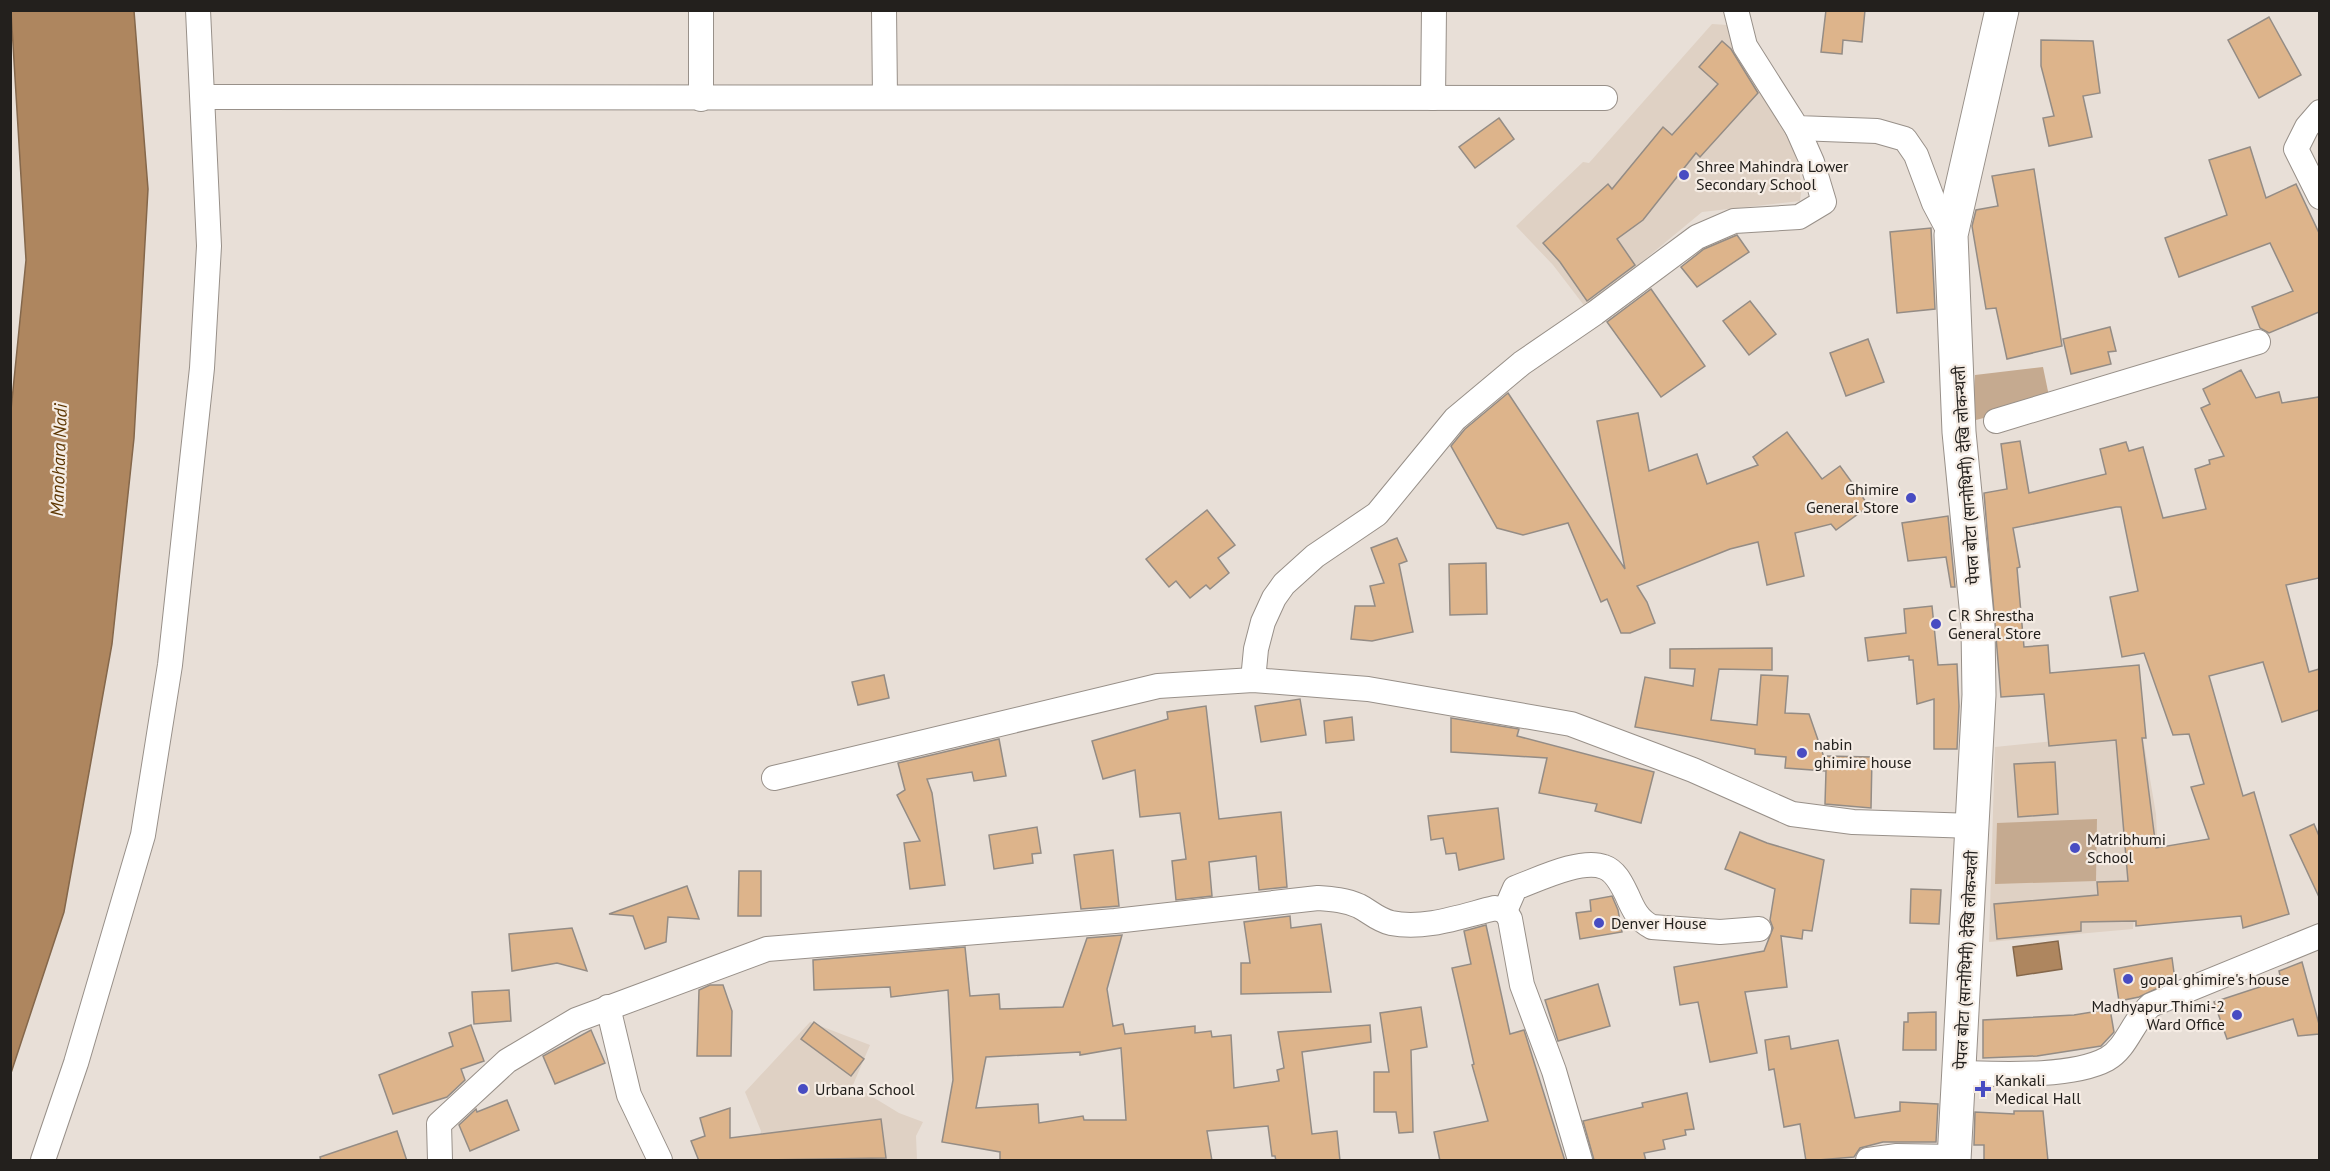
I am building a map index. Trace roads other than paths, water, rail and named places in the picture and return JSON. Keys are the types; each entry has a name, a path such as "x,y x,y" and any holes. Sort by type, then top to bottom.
{"main road":[{"name":"पेपल बोटा (सानोथिमी) देखि लोकन्थली","path":"1955,1159 1979,695 1978,627 1959,432 1952,235 2002,10"}],"street":[{"path":"43,1161 76,1063 137,855 170,665 203,357 209,246 198,10"},
{"path":"701,10 701,99"},
{"path":"884,10 885,97"},
{"path":"1433,98 1434,10"},
{"path":"1253,680 1256,649 1263,622 1274,598 1284,584 1315,556 1377,514 1455,418 1522,363 1697,237 1734,221 1799,218 1824,202 1812,162 1797,129 1745,46 1736,10"},
{"path":"203,97 1605,98"},
{"path":"2319,112 2307,127 2296,150 2319,197"},
{"path":"1797,129 1877,131 1905,139 1916,155 1934,203 1952,235"},
{"path":"1996,421 2258,342"},
{"path":"774,778 1158,686 1253,680 1368,689 1571,724 1693,770 1792,814 1853,822 1974,826"},
{"path":"1505,911 1515,888 1576,866 1595,866 1605,867 1612,872 1619,880 1636,914 1644,923 1652,927 1720,932 1760,929"},
{"path":"440,1161 439,1124 507,1061 576,1020 767,949 1115,921 1302,898 1340,900 1361,907 1371,916 1392,923 1418,926 1495,908 1505,911 1510,918 1522,985 1554,1071 1581,1161"},
{"path":"1960,1072 2034,1074 2108,1059 2121,1045 2142,1013 2151,1005 2319,936"},
{"path":"608,1007 629,1095 660,1161"},
{"path":"1868,1161 1897,1156 1955,1159"}],"water":[{"name":"Manohara Nadi","path":"11,11 134,11 148,189 134,438 112,644 64,912 11,1073 10,420 26,260"},
{"path":"2058,941 2062,969 2017,976 2013,947"}],"place":[{"name":"Shree Mahindra Lower Secondary School","path":"1684,175"},
{"name":"Ghimire General Store","path":"1911,498"},
{"name":"C R Shrestha General Store","path":"1936,624"},
{"name":"nabin ghimire house","path":"1802,753"},
{"name":"Matribhumi School","path":"2075,848"},
{"name":"Denver House","path":"1599,923"},
{"name":"gopal ghimire's house","path":"2128,979"},
{"name":"Madhyapur Thimi-2 Ward Office","path":"2237,1015"},
{"name":"Urbana School","path":"803,1089"},
{"name":"Kankali Medical Hall","path":"1983,1089"}]}
